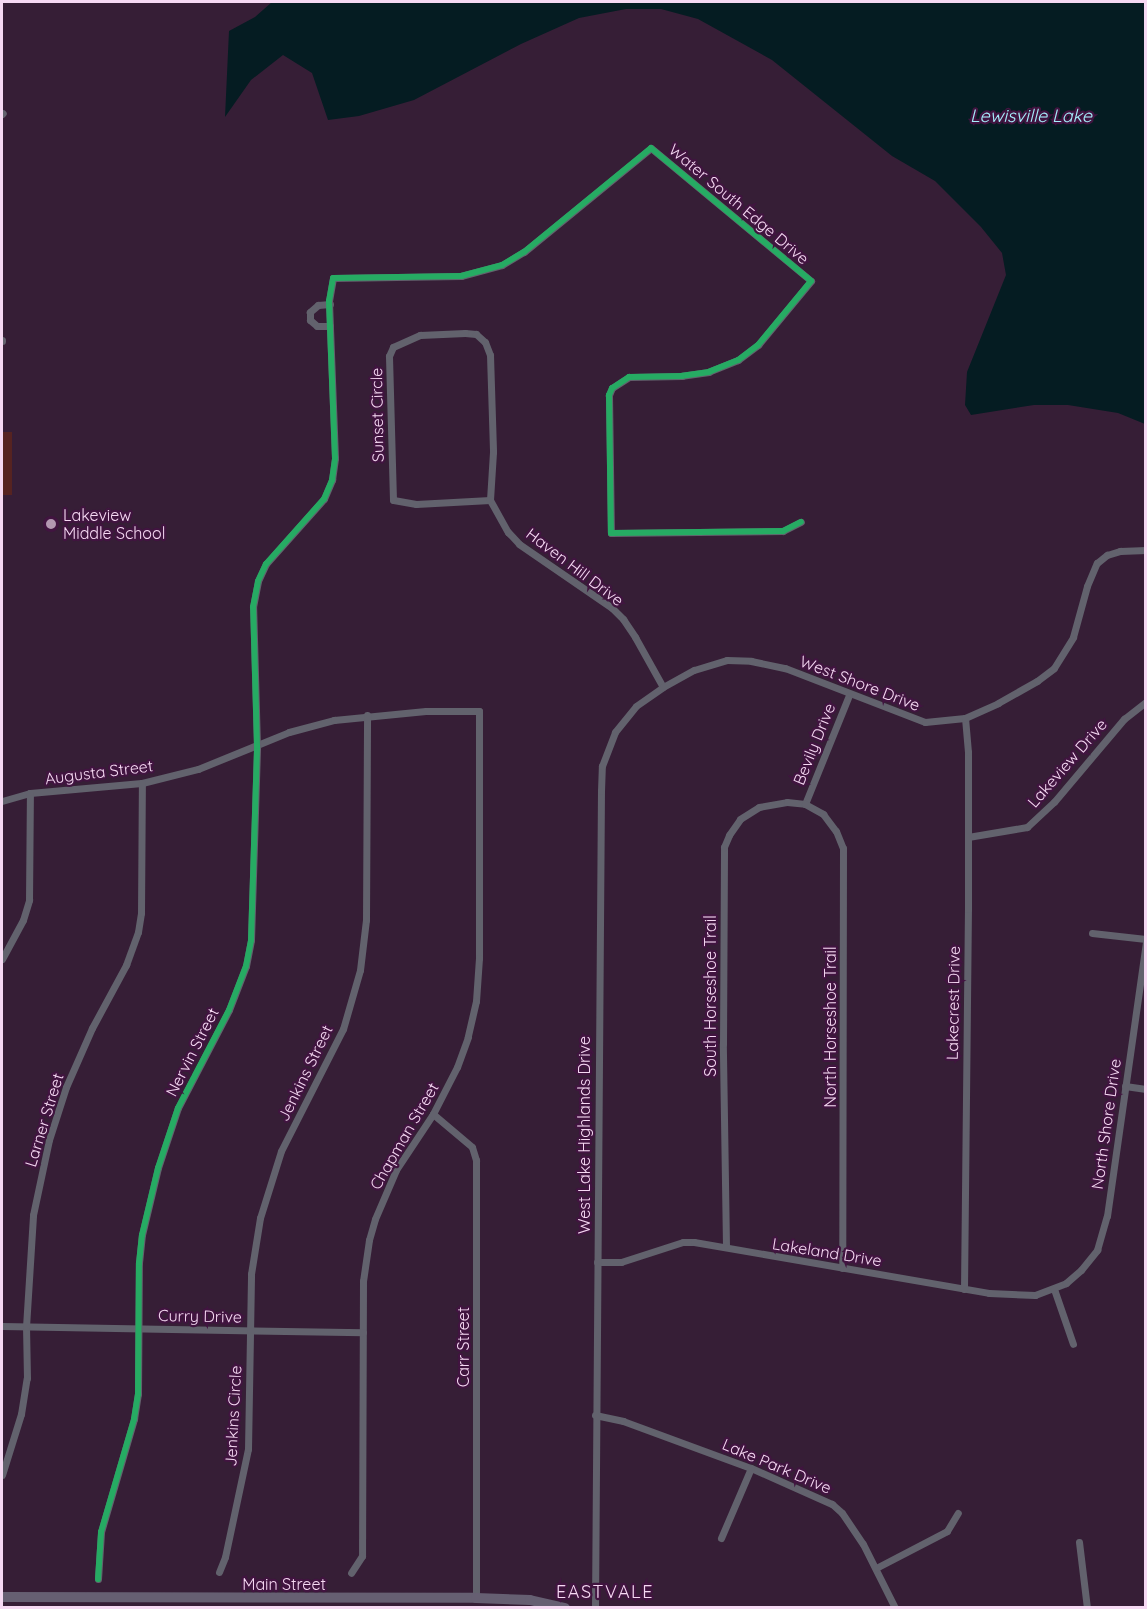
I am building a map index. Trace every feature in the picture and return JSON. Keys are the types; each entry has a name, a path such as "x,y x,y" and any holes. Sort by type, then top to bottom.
{"main road":[{"name":"Main Street","path":"2,1597 477,1598 530,1600 565,1608"}],"street":[{"name":"Water South Edge Drive","path":"257,746 253,608 258,581 266,564 324,499 332,480 335,458 330,326 333,278 461,276 502,265 524,252 651,148 811,281 758,345 738,360 709,372 682,376 629,377 612,388 609,394 611,533 783,531 801,522"},
{"path":"330,304 318,305 310,312 310,320 317,326 330,326"},
{"name":"Sunset Circle","path":"465,333 476,334 485,342 490,355 491,376 493,452 490,500 416,504 393,500 389,356 393,347 402,341 420,335 465,333"},
{"name":"Haven Hill Drive","path":"490,500 508,532 519,544 612,608 635,637 663,687"},
{"name":"West Shore Drive","path":"663,687 720,661 737,659 784,668 849,695 925,722 965,717 1008,698 1054,668 1072,637 1087,586 1097,563 1107,555 1120,551 1146,550"},
{"name":"West Lake Highlands Drive","path":"595,1608 595,1415 603,766 615,732 624,718 663,687"},
{"name":"Bevily Drive","path":"805,804 849,695"},
{"name":"Lakeview Drive","path":"968,837 1027,827 1054,802 1124,719 1146,702"},
{"name":"Augusta Street","path":"2,801 30,793 142,783 198,769 289,732 334,720 367,715 480,711"},
{"name":"Chapman Street","path":"351,1573 362,1556 363,1281 375,1220 396,1170 433,1114 468,1037 476,1000 479,958 480,711"},
{"name":"Jenkins Street","path":"251,1330 251,1274 267,1189 281,1151 343,1029 360,970 366,920 367,715"},
{"name":"Lakecrest Drive","path":"964,1289 968,837 965,717"},
{"name":"Nervin Street","path":"98,1580 101,1532 134,1419 138,1394 142,1235 158,1168 178,1108 229,1010 249,948 253,921 257,746"},
{"name":"Larner Street","path":"2,1475 21,1414 27,1378 26,1327 33,1215 51,1131 75,1066 92,1028 126,965 138,932 141,913 142,783"},
{"path":"2,959 23,920 29,900 30,793"},
{"name":"South Horseshoe Trail","path":"726,1246 723,1044 724,847 740,819 759,807 787,802 805,804"},
{"name":"North Horseshoe Trail","path":"805,804 823,814 836,831 843,848 842,1268"},
{"path":"1092,933 1146,940"},
{"name":"North Shore Drive","path":"1054,1289 1066,1283 1081,1270 1097,1250 1101,1239 1107,1216 1146,940"},
{"path":"1125,1086 1146,1089"},
{"name":"Carr Street","path":"433,1114 472,1147 476,1160 477,1598"},
{"name":"Lakeland Drive","path":"597,1262 621,1262 683,1242 726,1246 766,1256 964,1289 1035,1295 1054,1289"},
{"path":"1054,1289 1073,1344"},
{"name":"Curry Drive","path":"2,1326 363,1332"},
{"name":"Jenkins Circle","path":"219,1572 225,1557 248,1449 251,1330"},
{"name":"Lake Park Drive","path":"595,1415 622,1421 752,1468 832,1504 852,1526 895,1608"},
{"path":"721,1538 752,1468"},
{"path":"876,1568 947,1531 958,1512"},
{"path":"1079,1542 1087,1608"}],"shaded area":[{"path":"2,432 12,432 12,495 2,495"}],"water":[{"name":"Lewisville Lake","path":"272,2 1145,2 1145,424 1118,413 1068,405 1034,405 971,415 965,405 967,372 1006,275 1002,253 981,227 935,181 892,156 772,60 698,19 661,9 626,9 579,18 521,44 414,100 359,116 328,120 312,73 283,55 251,80 225,117 229,31 255,17"}],"cycle path":[{"path":"98,1579 101,1532 134,1419 138,1394 139,1263 142,1235 158,1168 178,1108 229,1010 246,966 251,940 257,746 253,607 258,581 266,564 324,499 332,480 335,458 329,301 333,278 461,276 502,265 524,252 651,148 811,281 758,345 738,360 709,372 682,376 629,377 612,388 609,395 611,533 783,531 801,522"}],"place":[{"name":"Lakeview Middle School","path":"51,524"}],"district":[{"name":"EASTVALE","path":"605,1592"}]}
